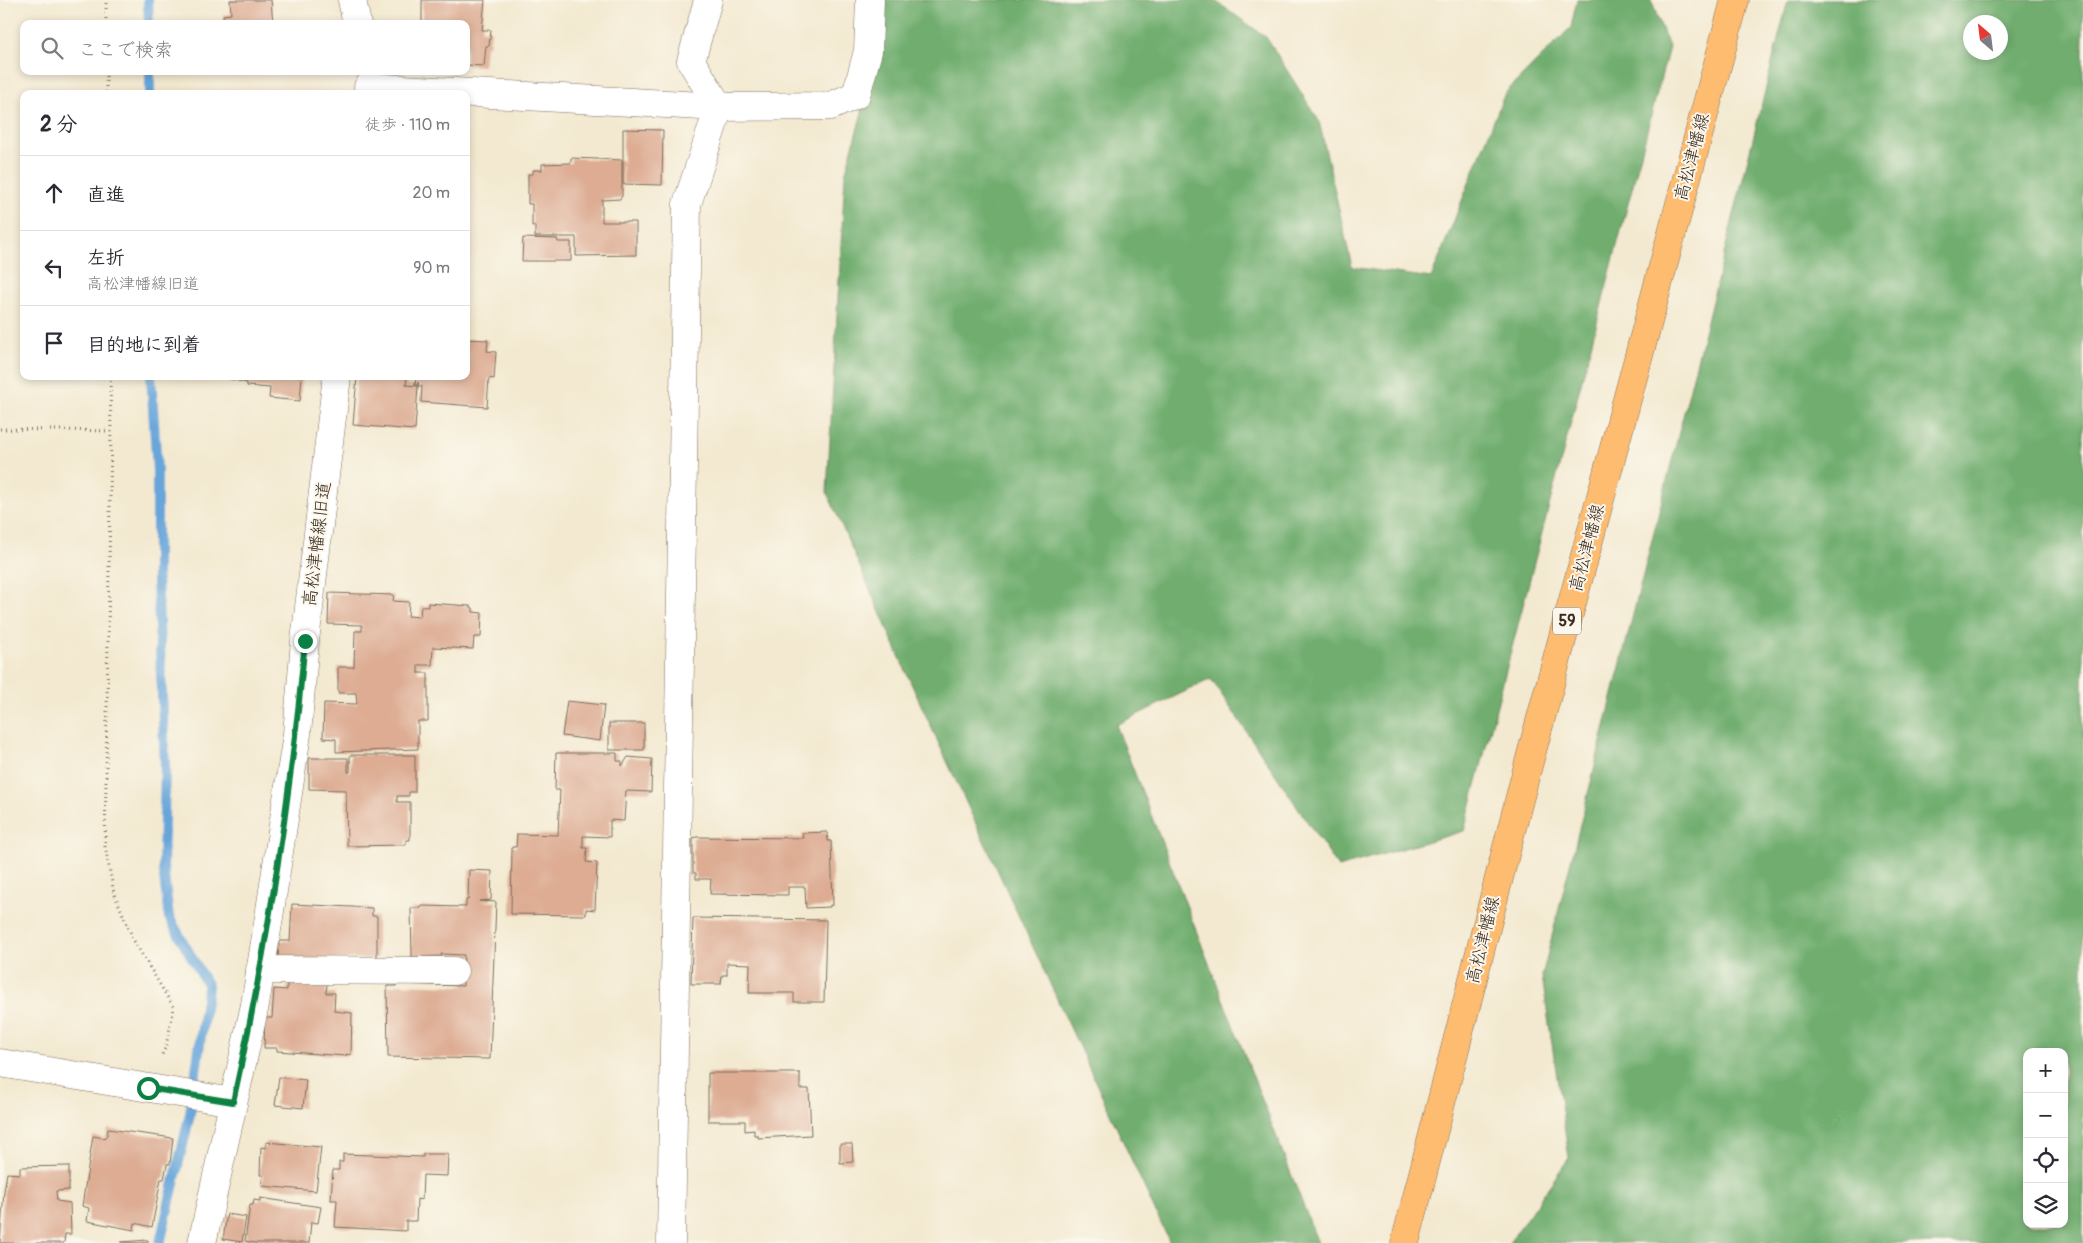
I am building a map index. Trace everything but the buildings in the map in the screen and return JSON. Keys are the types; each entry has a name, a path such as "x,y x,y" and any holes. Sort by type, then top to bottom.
{"main road":[{"name":"高松津幡線","path":"1404,1243 1525,777 1735,0"}],"street":[{"path":"671,1243 687,204 719,107 691,61 708,0"},
{"path":"470,91 719,107 831,106 856,95 868,51 870,0"},
{"path":"367,84 459,90"},
{"name":"高松津幡線旧道","path":"202,1243 225,1100 255,1005 297,734 305,641 337,380"},
{"path":"260,970 454,971"},
{"path":"0,1063 225,1100"}],"path":[{"path":"106,0 106,20"},
{"path":"106,75 106,90"},
{"path":"110,380 105,846 114,893 134,941 174,1008 159,1089"},
{"path":"0,429 111,431"}],"green space":[{"path":"884,0 1214,0 1266,37 1319,121 1352,267 1431,278 1505,93 1571,27 1577,0 1651,0 1669,47 1464,831 1338,867 1211,679 1116,725 1318,1243 1170,1243 915,692 827,492 845,175 876,61"},
{"path":"1788,0 2083,0 2083,1243 1509,1243 1569,1158 1542,976"}],"waterway":[{"path":"148,0 149,20"},
{"path":"150,75 150,90"},
{"path":"151,380 157,471 157,577 165,766 163,868 169,917 208,986 190,1114 160,1243"}],"route":[{"path":"148,1088 233,1102 255,1005 269,917 297,734 305,641"}]}
